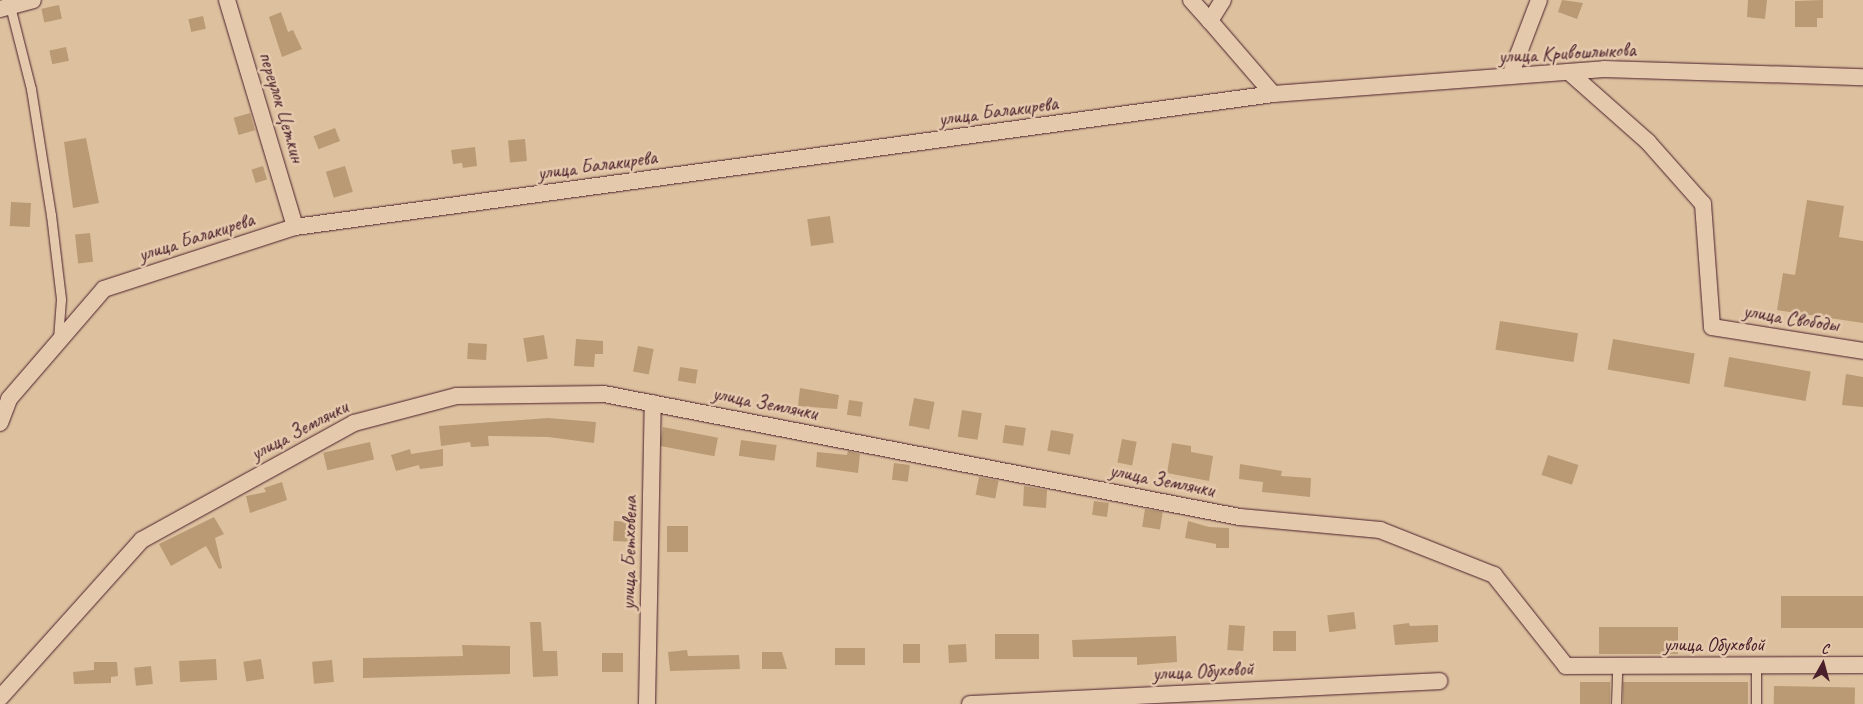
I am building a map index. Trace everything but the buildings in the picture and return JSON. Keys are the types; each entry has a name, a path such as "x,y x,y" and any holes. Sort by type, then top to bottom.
{"street":[{"path":"6,5 33,0"},
{"name":"переулок Цеткин","path":"227,0 295,226"},
{"path":"1191,0 1273,94"},
{"path":"1210,21 1223,0"},
{"path":"1510,76 1539,0"},
{"name":"улица Кривошлыкова","path":"1273,94 1604,69 1863,78"},
{"name":"улица Свободы","path":"1569,72 1648,142 1703,204 1712,326 1863,351"},
{"name":"улица Балакирева","path":"0,423 9,399 104,289 295,226 1273,94"},
{"name":"улица Землячки","path":"0,700 142,540 354,423 456,396 604,394 1240,517 1380,530 1494,575 1566,666"},
{"name":"улица Бетховена","path":"647,704 653,403"},
{"name":"улица Обуховой","path":"1566,666 1863,665"},
{"name":"улица Обуховой","path":"970,704 1438,680"},
{"path":"0,700 10,704"}],"lane":[{"path":"6,5 31,90 51,215 61,299 58,343"},
{"path":"1616,704 1617,666"},
{"path":"1756,666 1756,704"}]}
